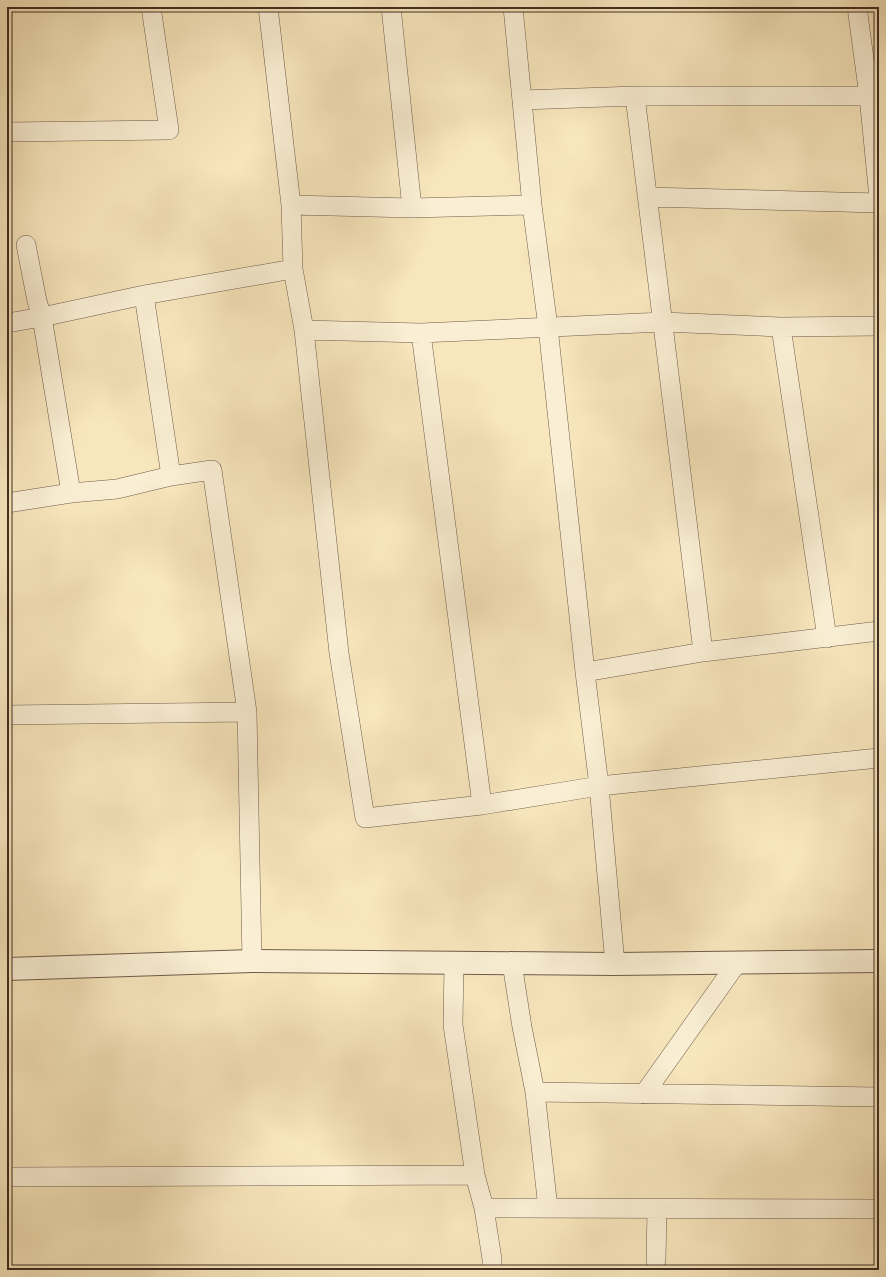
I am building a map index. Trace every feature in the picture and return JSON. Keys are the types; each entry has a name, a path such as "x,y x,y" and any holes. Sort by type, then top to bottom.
{"street":[{"path":"7,132 168,130 151,7"},
{"path":"268,7 291,205 293,269 304,330 339,653 365,818 482,805 599,786 879,758"},
{"path":"391,7 412,208"},
{"path":"513,7 532,205 548,327 585,672 599,786 616,964"},
{"path":"856,7 869,96 879,198"},
{"path":"522,100 636,96 869,96"},
{"path":"636,96 703,652"},
{"path":"648,197 879,203"},
{"path":"291,205 412,208 532,205"},
{"path":"26,245 37,301 42,317 71,493"},
{"path":"7,323 144,295 293,269"},
{"path":"144,295 171,476"},
{"path":"304,330 421,333 663,322 782,327 879,326"},
{"path":"782,327 827,638"},
{"path":"421,333 482,805"},
{"path":"7,503 71,493 118,489 171,476 212,470 247,712 252,961"},
{"path":"585,672 703,652 879,631"},
{"path":"7,715 247,712"},
{"path":"7,969 252,961 616,964 879,961"},
{"path":"454,963 453,1025 475,1175 484,1208 492,1259 492,1270"},
{"path":"512,963 522,1027 535,1092 548,1208"},
{"path":"644,1094 737,963"},
{"path":"535,1092 879,1097"},
{"path":"7,1177 475,1175"},
{"path":"484,1208 879,1209"},
{"path":"656,1260 657,1209"}]}
